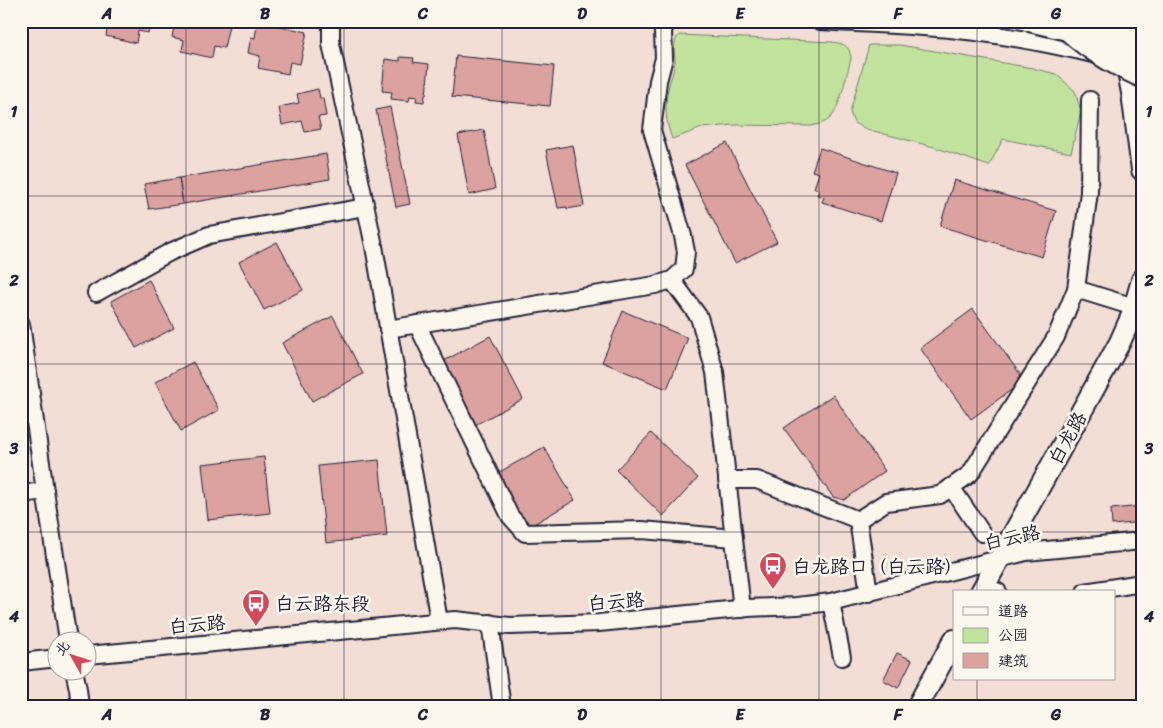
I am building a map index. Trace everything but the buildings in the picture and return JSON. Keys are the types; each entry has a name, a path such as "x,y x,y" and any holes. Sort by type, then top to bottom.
{"highway":[{"path":"1062,21 1071,32 1100,52 1139,61"},
{"path":"1100,21 1142,34"}],"main road":[{"path":"1029,21 1085,34 1139,61"},
{"path":"1118,21 1139,61"},
{"path":"1138,21 1142,170"},
{"name":"白龙路","path":"993,590 1008,557 1120,342 1132,315 1138,316 1142,280"},
{"path":"917,707 953,642"},
{"path":"932,707 953,668"}],"street":[{"path":"331,21 331,44 374,246 439,622"},
{"path":"388,329 655,285 672,280 684,269 686,252 683,236 652,130 658,81 664,58 663,32 666,21"},
{"path":"820,21 980,32 1139,61"},
{"path":"858,520 886,502 940,495 970,474 1056,338 1076,289 1088,192 1090,100"},
{"path":"96,292 170,252 209,236 365,207"},
{"path":"672,280 699,317 715,372 742,609"},
{"path":"1076,289 1138,316"},
{"path":"21,324 66,630"},
{"path":"417,324 510,516 525,533 642,530 734,538"},
{"path":"728,480 757,480 858,520"},
{"path":"951,487 982,532"},
{"path":"21,494 45,490"},
{"path":"858,520 869,593"},
{"name":"白云路","path":"98,654 455,620 510,626 599,623 742,609 797,606 831,602 1008,557 1051,549 1142,541"},
{"path":"1098,590 1142,583"},
{"path":"831,602 842,657"},
{"path":"490,624 502,707"},
{"path":"21,662 48,659"},
{"path":"76,680 80,707"}],"green space":[{"path":"679,35 832,42 846,46 851,59 835,112 823,123 811,126 733,125 702,128 672,139 668,127 666,102 674,69 675,44"},
{"path":"869,45 900,45 1032,68 1056,74 1075,91 1081,111 1071,153 1003,139 989,166 934,147 866,129 854,123 850,112"}],"place":[{"name":"白龙路口（白云路）","path":"773,590"},
{"name":"白云路东段","path":"256,627"}]}
